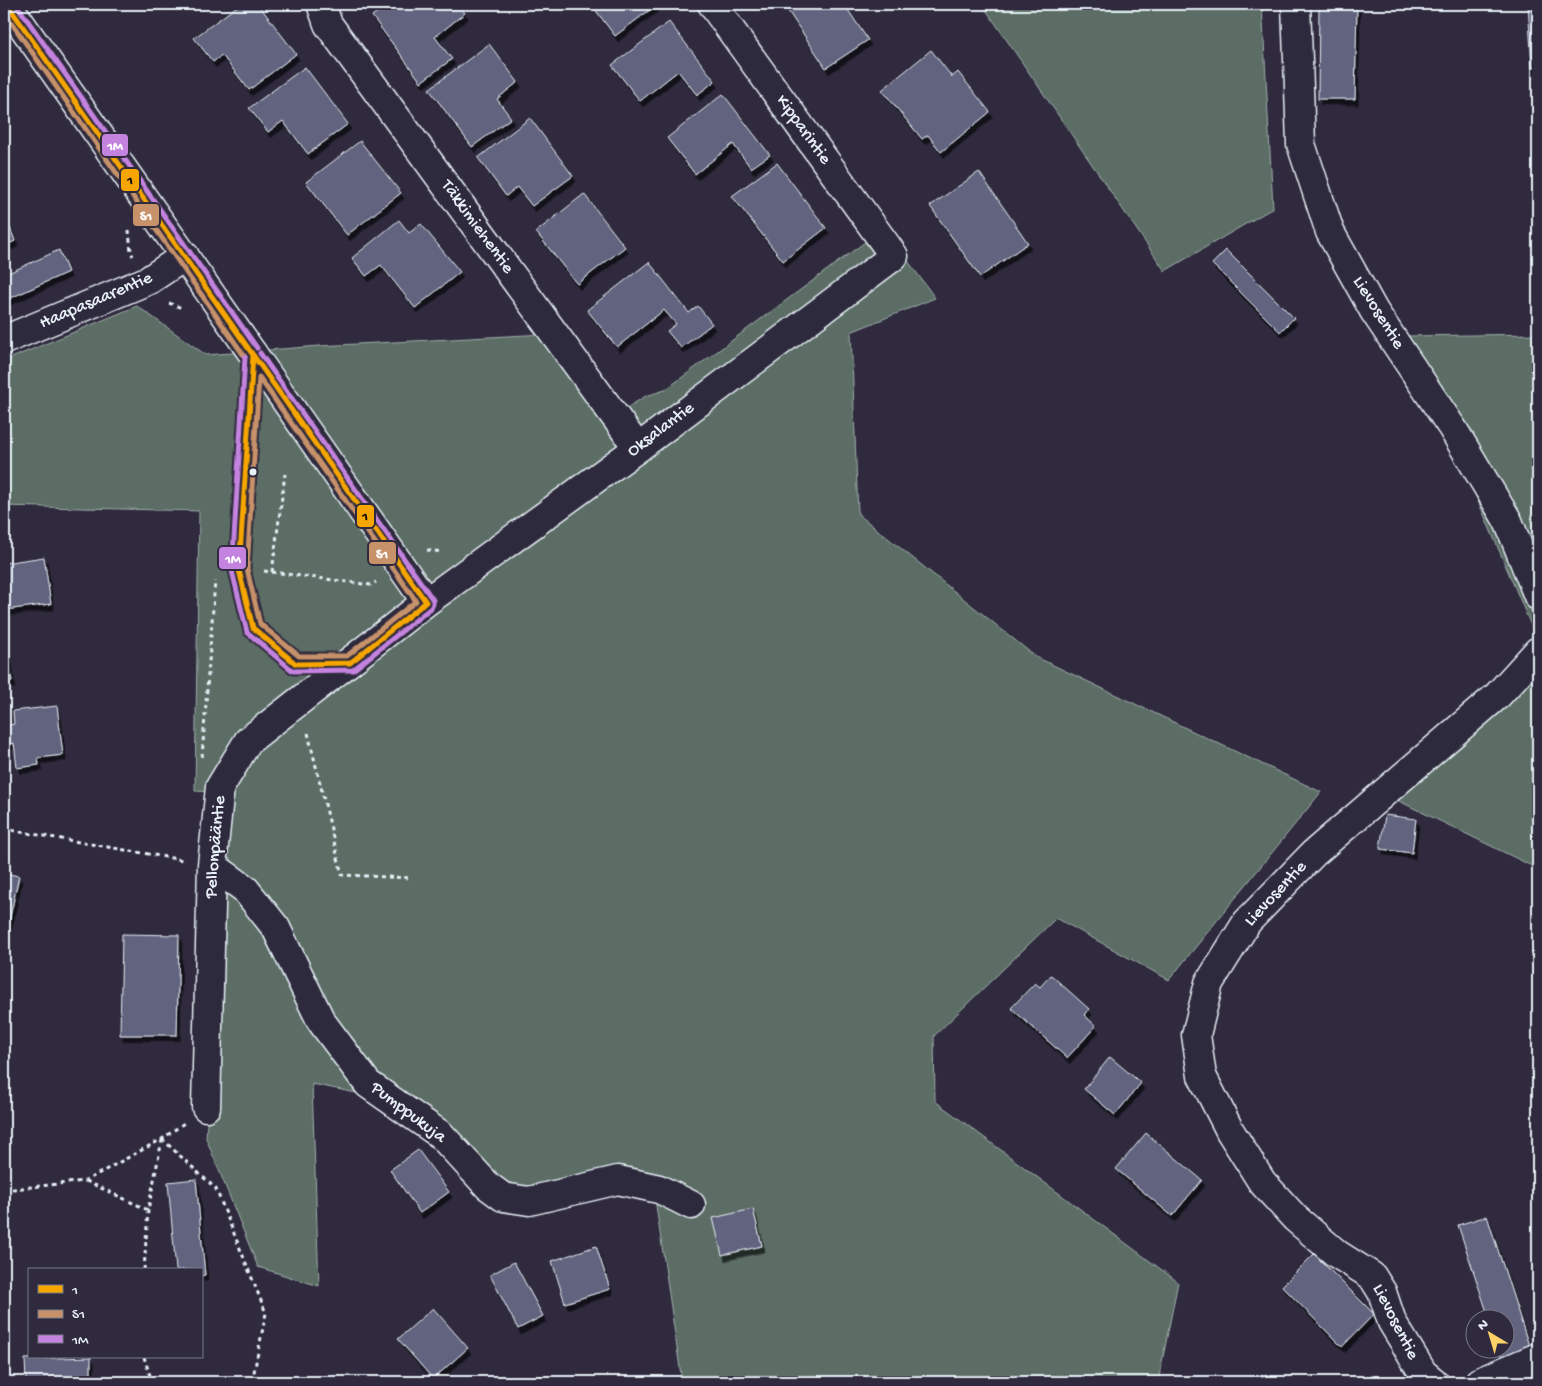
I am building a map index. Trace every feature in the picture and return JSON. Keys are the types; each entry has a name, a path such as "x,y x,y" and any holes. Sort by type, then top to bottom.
{"street":[{"path":"7,4 426,602"},
{"name":"Täkkimiehentie","path":"321,4 328,24 638,448"},
{"name":"Kipparintie","path":"712,4 894,256"},
{"name":"Lievosentie","path":"1296,4 1302,144 1330,232 1374,311 1453,429 1508,521 1538,596"},
{"name":"Haapasaarentie","path":"4,340 149,280 185,256"},
{"name":"Oksalantie","path":"426,602 638,448 894,256"},
{"name":"Pellonpääntie","path":"206,1107 212,865 220,787 248,741 426,602"},
{"name":"Lievosentie","path":"1434,1382 1422,1373 1392,1322 1382,1292 1372,1276 1337,1254 1295,1218 1262,1182 1230,1131 1202,1076 1196,1035 1209,983 1247,922 1313,854 1498,695 1538,651"},
{"name":"Pumppukuja","path":"212,865 245,889 276,928 321,1021 368,1084 441,1135 488,1186 503,1197 529,1200 618,1180 659,1189 691,1205"},
{"path":"1479,1382 1538,1357"}],"lane":[{"path":"253,354 239,570 253,628 296,664 350,662"}],"path":[{"path":"129,223 131,252 162,302 182,307 187,312"},
{"path":"272,572 285,474"},
{"path":"220,787 201,774 212,642 215,568 272,572 371,585 400,565"},
{"path":"300,701 342,875 412,878"},
{"path":"4,829 212,865"},
{"path":"4,1190 85,1181 162,1139 206,1107"},
{"path":"144,1268 148,1210 162,1139"},
{"path":"162,1139 216,1189 266,1313 252,1382"},
{"path":"85,1181 148,1210"},
{"path":"144,1358 152,1382"}],"green space":[{"path":"982,4 1262,4 1273,208 1165,271"},
{"path":"884,228 935,298 851,332 858,514 1036,657 1321,792 1169,980 1056,918 934,1036 935,1101 1178,1282 1158,1382 682,1382 655,1199 697,1220 701,1201 666,1181 506,1192 373,1080 226,871 233,793 195,791 199,511 4,506 4,361 137,306 206,355 319,346 564,333 623,410 646,396 665,390"},
{"path":"1538,334 1538,642 1408,336"},
{"path":"1538,674 1538,869 1397,800"},
{"path":"222,891 240,901 262,934 308,1028 361,1094 312,1084 319,1286 258,1267 206,1138"}],"building":[{"path":"240,4 258,4 296,54 249,90 222,55 213,62 194,38"},
{"path":"388,4 458,4 465,13 435,37 452,59 421,82 372,16"},
{"path":"591,4 653,4 655,6 615,36"},
{"path":"793,4 844,4 868,40 826,68 786,8"},
{"path":"1319,4 1357,4 1355,99 1318,99"},
{"path":"1528,4 1538,4 1538,67 1532,68"},
{"path":"669,22 715,81 697,95 678,71 640,101 612,65"},
{"path":"489,44 518,82 497,99 511,118 472,147 429,89"},
{"path":"931,50 952,77 958,72 990,112 941,152 928,135 922,139 882,90"},
{"path":"305,67 348,124 308,154 283,121 268,132 249,108"},
{"path":"723,94 770,155 751,168 733,144 695,174 667,138"},
{"path":"530,118 573,176 532,206 517,187 506,196 478,158"},
{"path":"360,141 401,193 347,235 306,182"},
{"path":"777,163 826,228 783,261 732,196"},
{"path":"979,172 1028,243 980,277 930,206"},
{"path":"584,194 625,247 577,284 536,232"},
{"path":"399,220 409,233 421,224 460,272 415,308 381,265 366,276 352,258"},
{"path":"9,225 15,241 4,246 4,228"},
{"path":"59,250 68,272 4,301 4,275"},
{"path":"1226,250 1294,318 1280,332 1212,264"},
{"path":"649,262 689,313 698,306 712,324 681,348 667,331 676,324 664,310 617,347 587,310"},
{"path":"44,557 51,604 5,610 4,563"},
{"path":"8,652 12,682 4,683 4,653"},
{"path":"57,706 63,755 38,758 39,765 17,768 14,743 7,744 4,726 14,724 13,711"},
{"path":"1385,815 1416,819 1412,853 1380,849"},
{"path":"4,873 19,876 7,931 4,931"},
{"path":"122,934 179,935 177,1035 120,1035"},
{"path":"1051,975 1089,1009 1084,1015 1096,1026 1067,1058 1011,1008 1035,983 1040,987"},
{"path":"1110,1057 1141,1083 1115,1115 1084,1089"},
{"path":"1146,1133 1202,1180 1172,1216 1116,1169"},
{"path":"418,1150 449,1192 420,1213 390,1170"},
{"path":"196,1179 205,1275 202,1276 202,1268 176,1268 168,1182"},
{"path":"753,1209 762,1246 722,1255 713,1218"},
{"path":"1487,1216 1530,1349 1514,1355 1514,1308 1486,1308 1458,1225"},
{"path":"596,1246 610,1289 565,1303 552,1261"},
{"path":"1314,1254 1374,1314 1342,1347 1282,1286"},
{"path":"514,1262 543,1316 518,1329 490,1275"},
{"path":"433,1308 468,1348 433,1379 398,1339"},
{"path":"91,1358 91,1382 26,1382 25,1359"}],"transit line":[{"name":"1","path":"7,4 253,355"},
{"name":"1M","path":"16,4 257,348"},
{"name":"S1","path":"4,12 245,357"},
{"name":"1M","path":"245,357 232,571 247,632 293,671 353,670 431,608 433,600 260,353"},
{"name":"1","path":"253,355 426,602 350,663 296,664 253,628 239,570 253,355"},
{"name":"S1","path":"259,377 416,601 347,656 299,656 260,624 247,569 259,377"}]}
